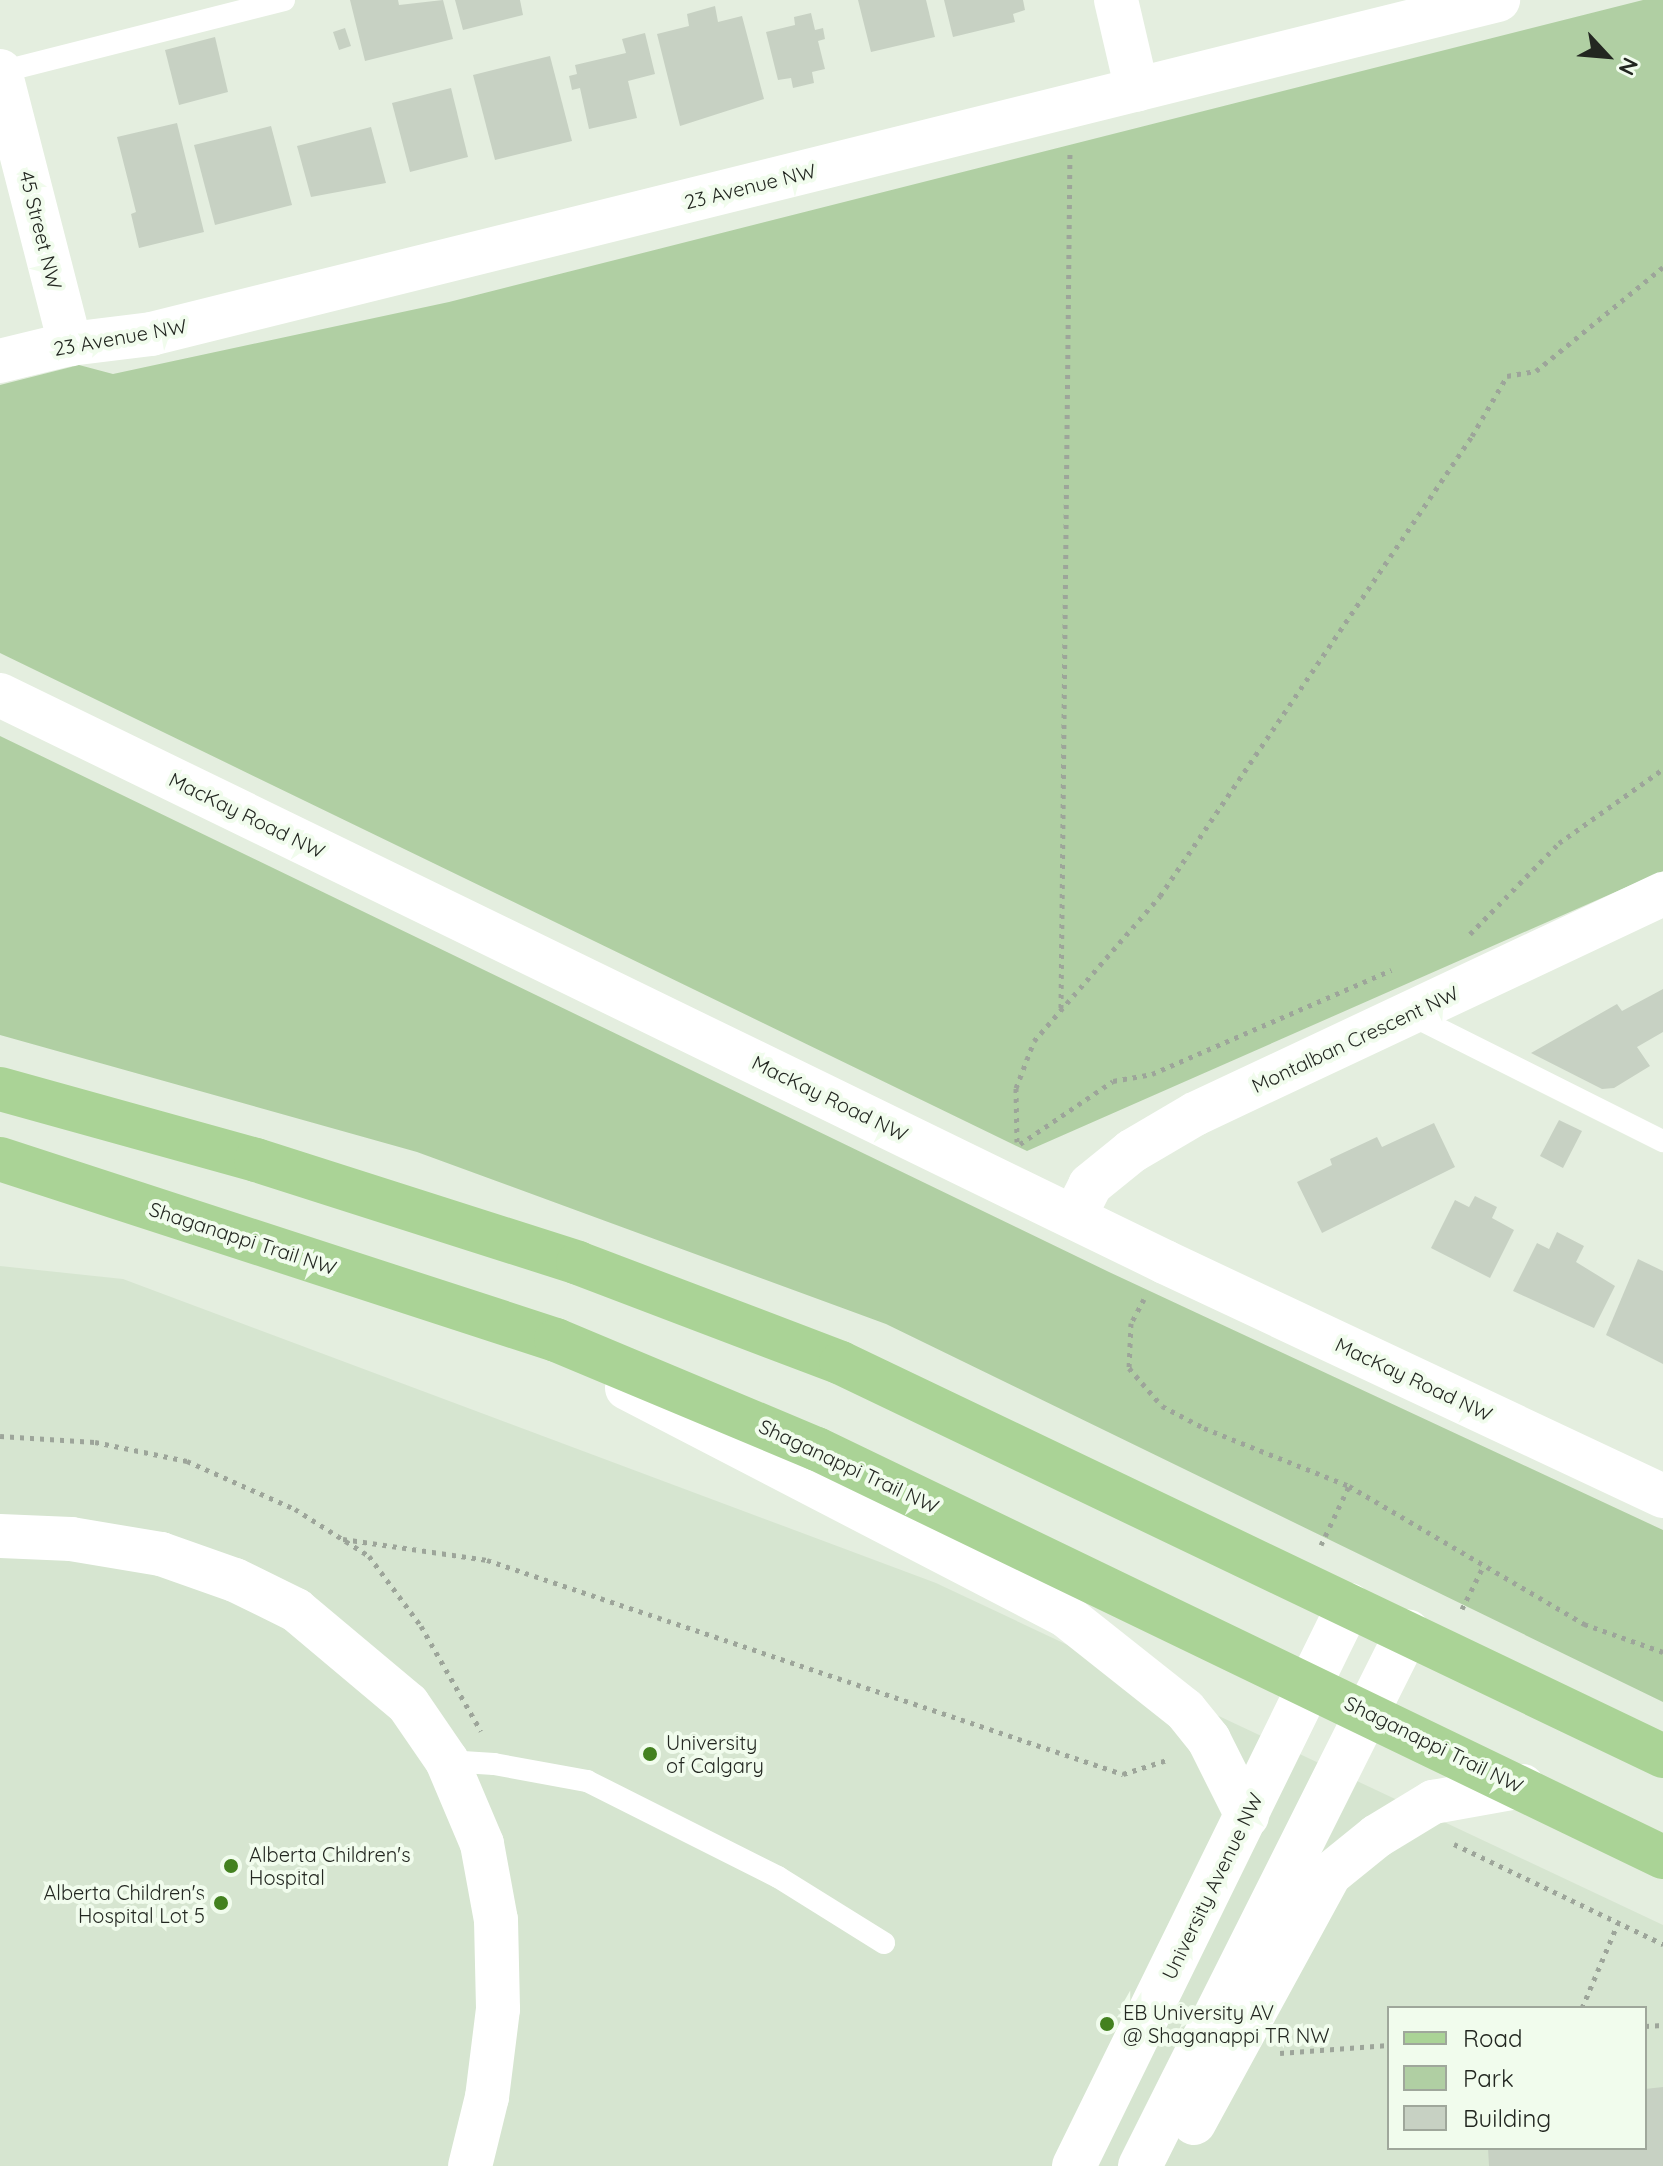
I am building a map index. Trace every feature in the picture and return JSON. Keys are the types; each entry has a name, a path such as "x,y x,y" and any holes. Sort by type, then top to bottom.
{"main road":[{"path":"0,1089 256,1160 578,1263 841,1363 1408,1631 1663,1756"},
{"name":"Shaganappi Trail NW","path":"0,1159 556,1340 817,1449 1523,1786 1663,1857"}],"street":[{"path":"1116,0 1137,90"},
{"name":"23 Avenue NW","path":"0,361 70,344 151,334 1498,0"},
{"name":"45 Street NW","path":"0,71 70,344"},
{"name":"MacKay Road NW","path":"0,695 1165,1262 1663,1496"},
{"name":"Montalban Crescent NW","path":"1074,1217 1090,1185 1132,1151 1195,1114 1663,894"},
{"path":"556,1340 624,1387 1065,1615 1185,1710 1209,1740 1247,1816"},
{"path":"0,1536 71,1539 161,1554 235,1580 296,1610 408,1704 447,1761 482,1844 496,1920 498,2009 487,2097 470,2166"},
{"name":"University Avenue NW","path":"1074,2166 1349,1605"},
{"path":"1140,2166 1408,1631"},
{"path":"1162,2166 1181,2147 1330,1874 1377,1836 1433,1802 1523,1786"}],"lane":[{"path":"0,71 284,0"},
{"path":"1409,1014 1663,1141"},
{"path":"447,1761 494,1764 587,1781 778,1877 884,1943"}],"path":[{"path":"1061,1008 1070,145"},
{"path":"1395,968 1152,1074 1113,1081 1076,1111 1036,1128 1016,1147 1016,1088 1034,1041 1160,896 1480,425 1507,376 1536,371 1663,267"},
{"path":"1495,925 1467,937 1559,843 1663,769"},
{"path":"1165,1262 1131,1323 1129,1368 1162,1406 1204,1428 1349,1486 1584,1624 1663,1652"},
{"path":"0,1436 95,1442 187,1461 295,1509 369,1556 421,1626 477,1719 494,1764"},
{"path":"1320,1546 1349,1486"},
{"path":"343,1539 487,1560 1123,1774 1186,1756"},
{"path":"1462,1609 1483,1567"},
{"path":"1447,1840 1663,1944"},
{"path":"1583,2006 1618,1923"},
{"path":"1275,2053 1387,2045"}],"shaded area":[{"name":"University of Calgary","path":"0,1266 123,1279 936,1583 1663,1925 1663,2166 0,2166"}],"green space":[{"path":"1643,0 1663,0 1663,871 1027,1151 0,653 0,385 79,365 113,374 449,302"},
{"path":"0,736 1109,1272 1663,1530 1663,1702 886,1324 417,1152 0,1035"}],"building":[{"path":"350,0 398,0 399,5 443,0 453,39 365,61"},
{"path":"455,0 520,0 523,15 463,30"},
{"path":"858,0 926,0 935,37 871,52"},
{"path":"944,0 1023,0 1025,10 1013,14 1015,22 953,37"},
{"path":"715,6 718,22 742,16 764,99 680,126 657,34 689,26 687,14"},
{"path":"811,13 815,30 823,28 825,39 818,41 825,69 812,72 814,83 793,88 791,78 778,80 766,32 795,25 794,17"},
{"path":"345,28 351,46 339,50 333,32"},
{"path":"645,33 655,74 628,81 637,118 589,129 580,88 572,90 569,76 577,74 575,65 626,53 622,39"},
{"path":"215,37 228,92 179,105 165,50"},
{"path":"550,56 572,141 495,160 473,75"},
{"path":"451,88 468,157 410,172 392,103"},
{"path":"177,123 204,232 139,248 131,214 136,212 117,137"},
{"path":"271,126 292,205 215,225 194,145"},
{"path":"371,127 386,183 311,197 297,146"},
{"path":"1663,989 1663,1032 1637,1047 1650,1066 1614,1088 1602,1089 1531,1053 1617,1004 1622,1011"},
{"path":"1559,1120 1582,1131 1563,1168 1540,1156"},
{"path":"1434,1123 1455,1167 1322,1233 1297,1182 1332,1165 1330,1159 1377,1137 1382,1147"},
{"path":"1475,1196 1497,1207 1492,1218 1514,1230 1490,1278 1431,1248 1455,1200 1469,1207"},
{"path":"1557,1232 1584,1246 1576,1262 1615,1286 1594,1328 1513,1291 1537,1243 1549,1249"},
{"path":"1638,1259 1663,1271 1663,1364 1606,1335"},
{"path":"1663,2087 1663,2166 1489,2166 1488,2150 1647,2150 1647,2089"}],"place":[{"name":"University of Calgary","path":"650,1754"},
{"name":"Alberta Children's Hospital","path":"231,1866"},
{"name":"Alberta Children's Hospital Lot 5","path":"221,1903"},
{"name":"EB University AV @ Shaganappi TR NW","path":"1107,2024"}]}
